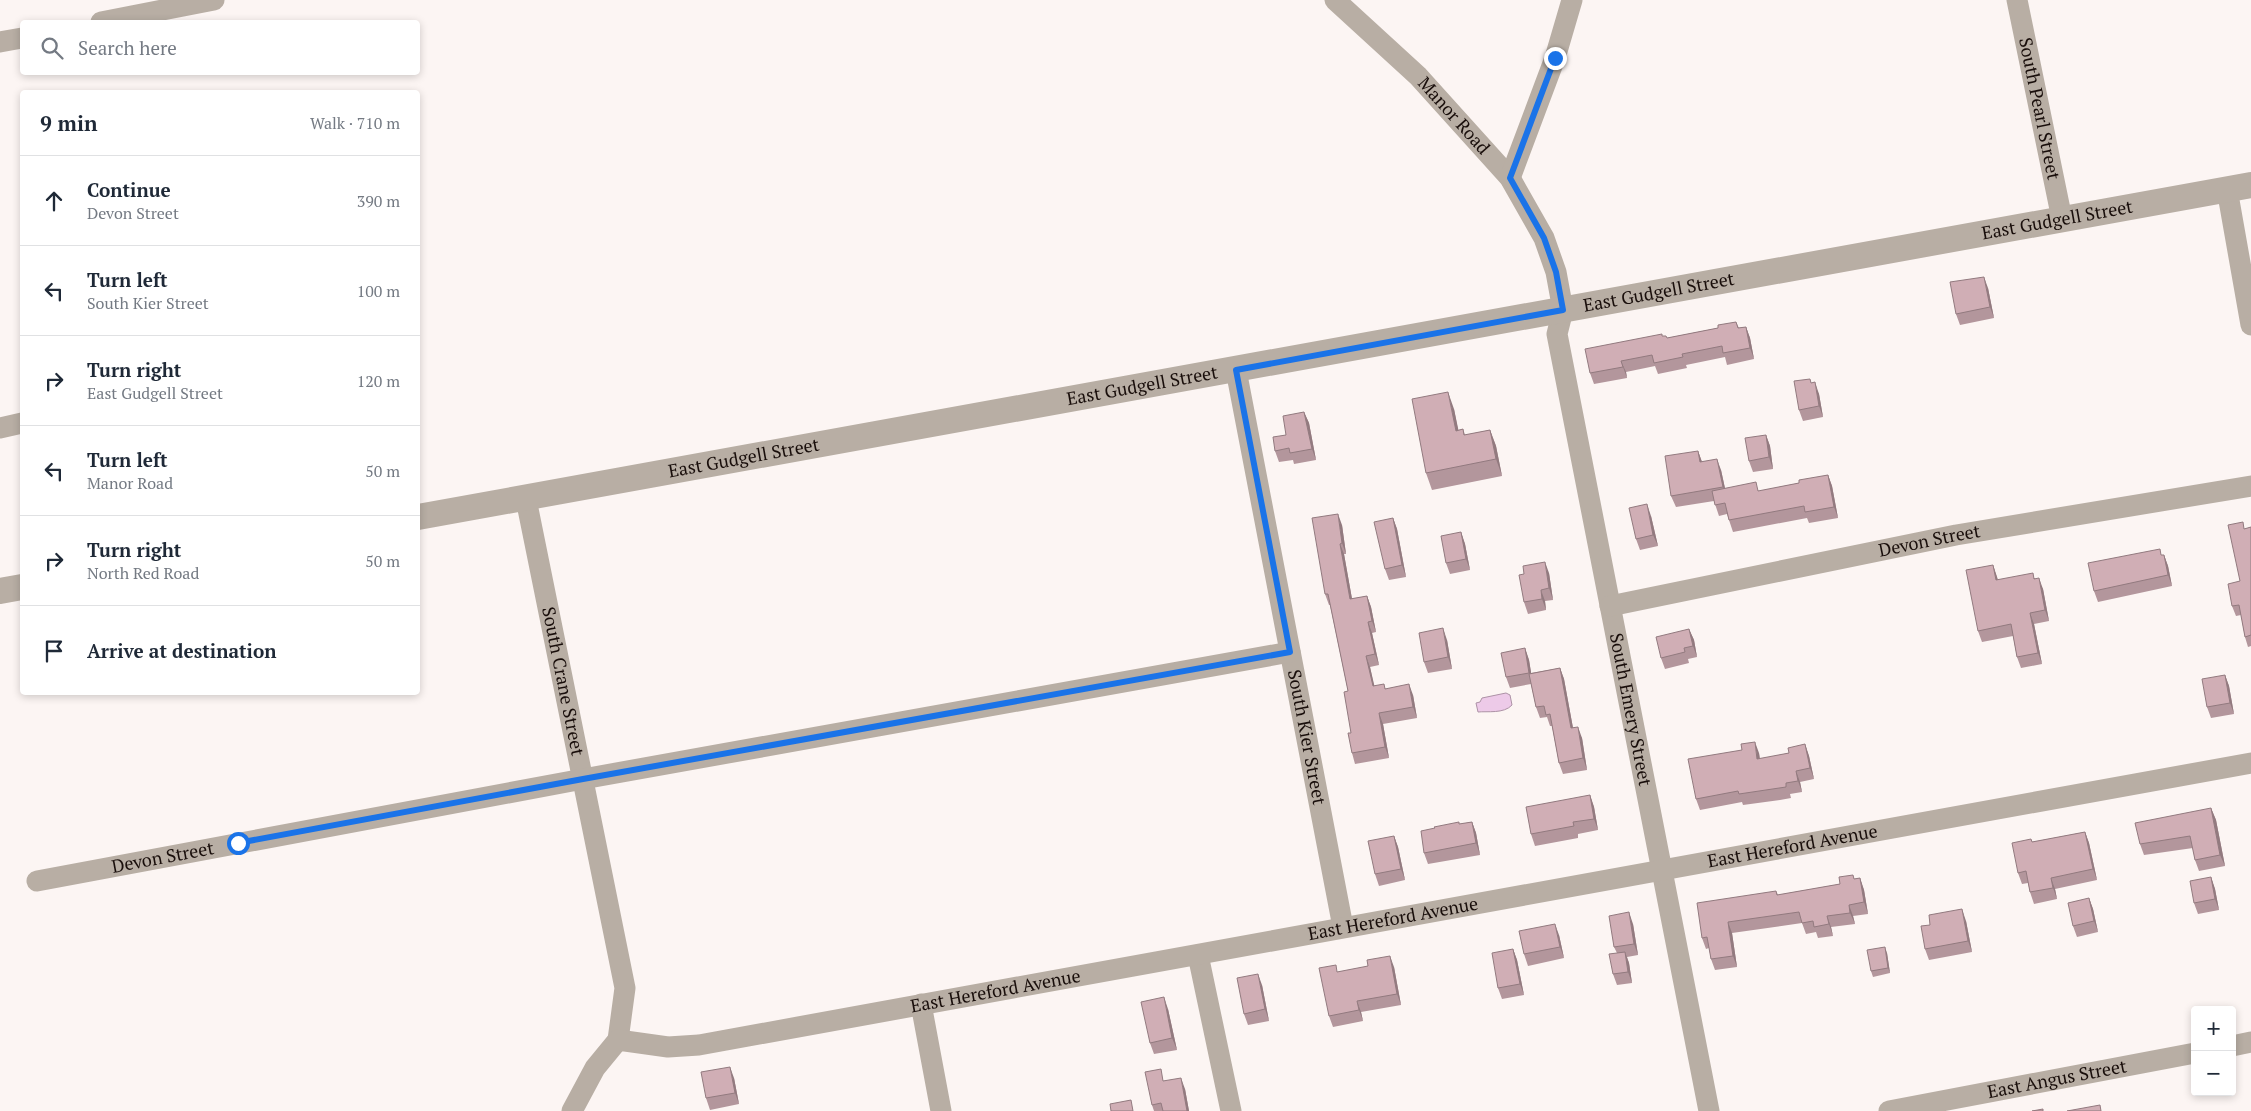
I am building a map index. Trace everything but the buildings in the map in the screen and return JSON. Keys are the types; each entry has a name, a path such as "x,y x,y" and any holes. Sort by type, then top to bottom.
{"street":[{"path":"111,20 214,0"},
{"name":"Manor Road","path":"1335,0 1418,76 1510,178 1544,238 1556,272 1563,310"},
{"path":"1510,178 1555,58 1572,0"},
{"name":"South Pearl Street","path":"2017,0 2062,219"},
{"path":"0,42 20,38"},
{"path":"2239,187 2251,325"},
{"name":"East Gudgell Street","path":"420,518 2239,187"},
{"name":"South Emery Street","path":"1563,310 1557,334 1709,1111"},
{"name":"South Kier Street","path":"1236,370 1343,927"},
{"path":"0,428 20,423"},
{"name":"Devon Street","path":"1610,606 1956,535 2251,486"},
{"name":"South Crane Street","path":"526,498 624,988 618,1040"},
{"path":"0,591 20,587"},
{"name":"Devon Street","path":"37,881 583,779 1290,652"},
{"name":"East Hereford Avenue","path":"618,1040 668,1047 700,1045 2251,763"},
{"path":"1198,955 1231,1111"},
{"path":"921,1004 941,1111"},
{"path":"572,1111 595,1068 618,1040"},
{"path":"2236,1045 2251,1042"},
{"name":"East Angus Street","path":"1889,1111 2191,1054"}],"shaded area":[{"path":"1506,693 1510,695 1512,705 1509,708 1500,711 1478,712 1476,703 1480,702 1482,698"}],"route":[{"path":"238,843 1290,652 1236,370 1563,310 1556,272 1544,238 1510,178 1555,58"}]}
